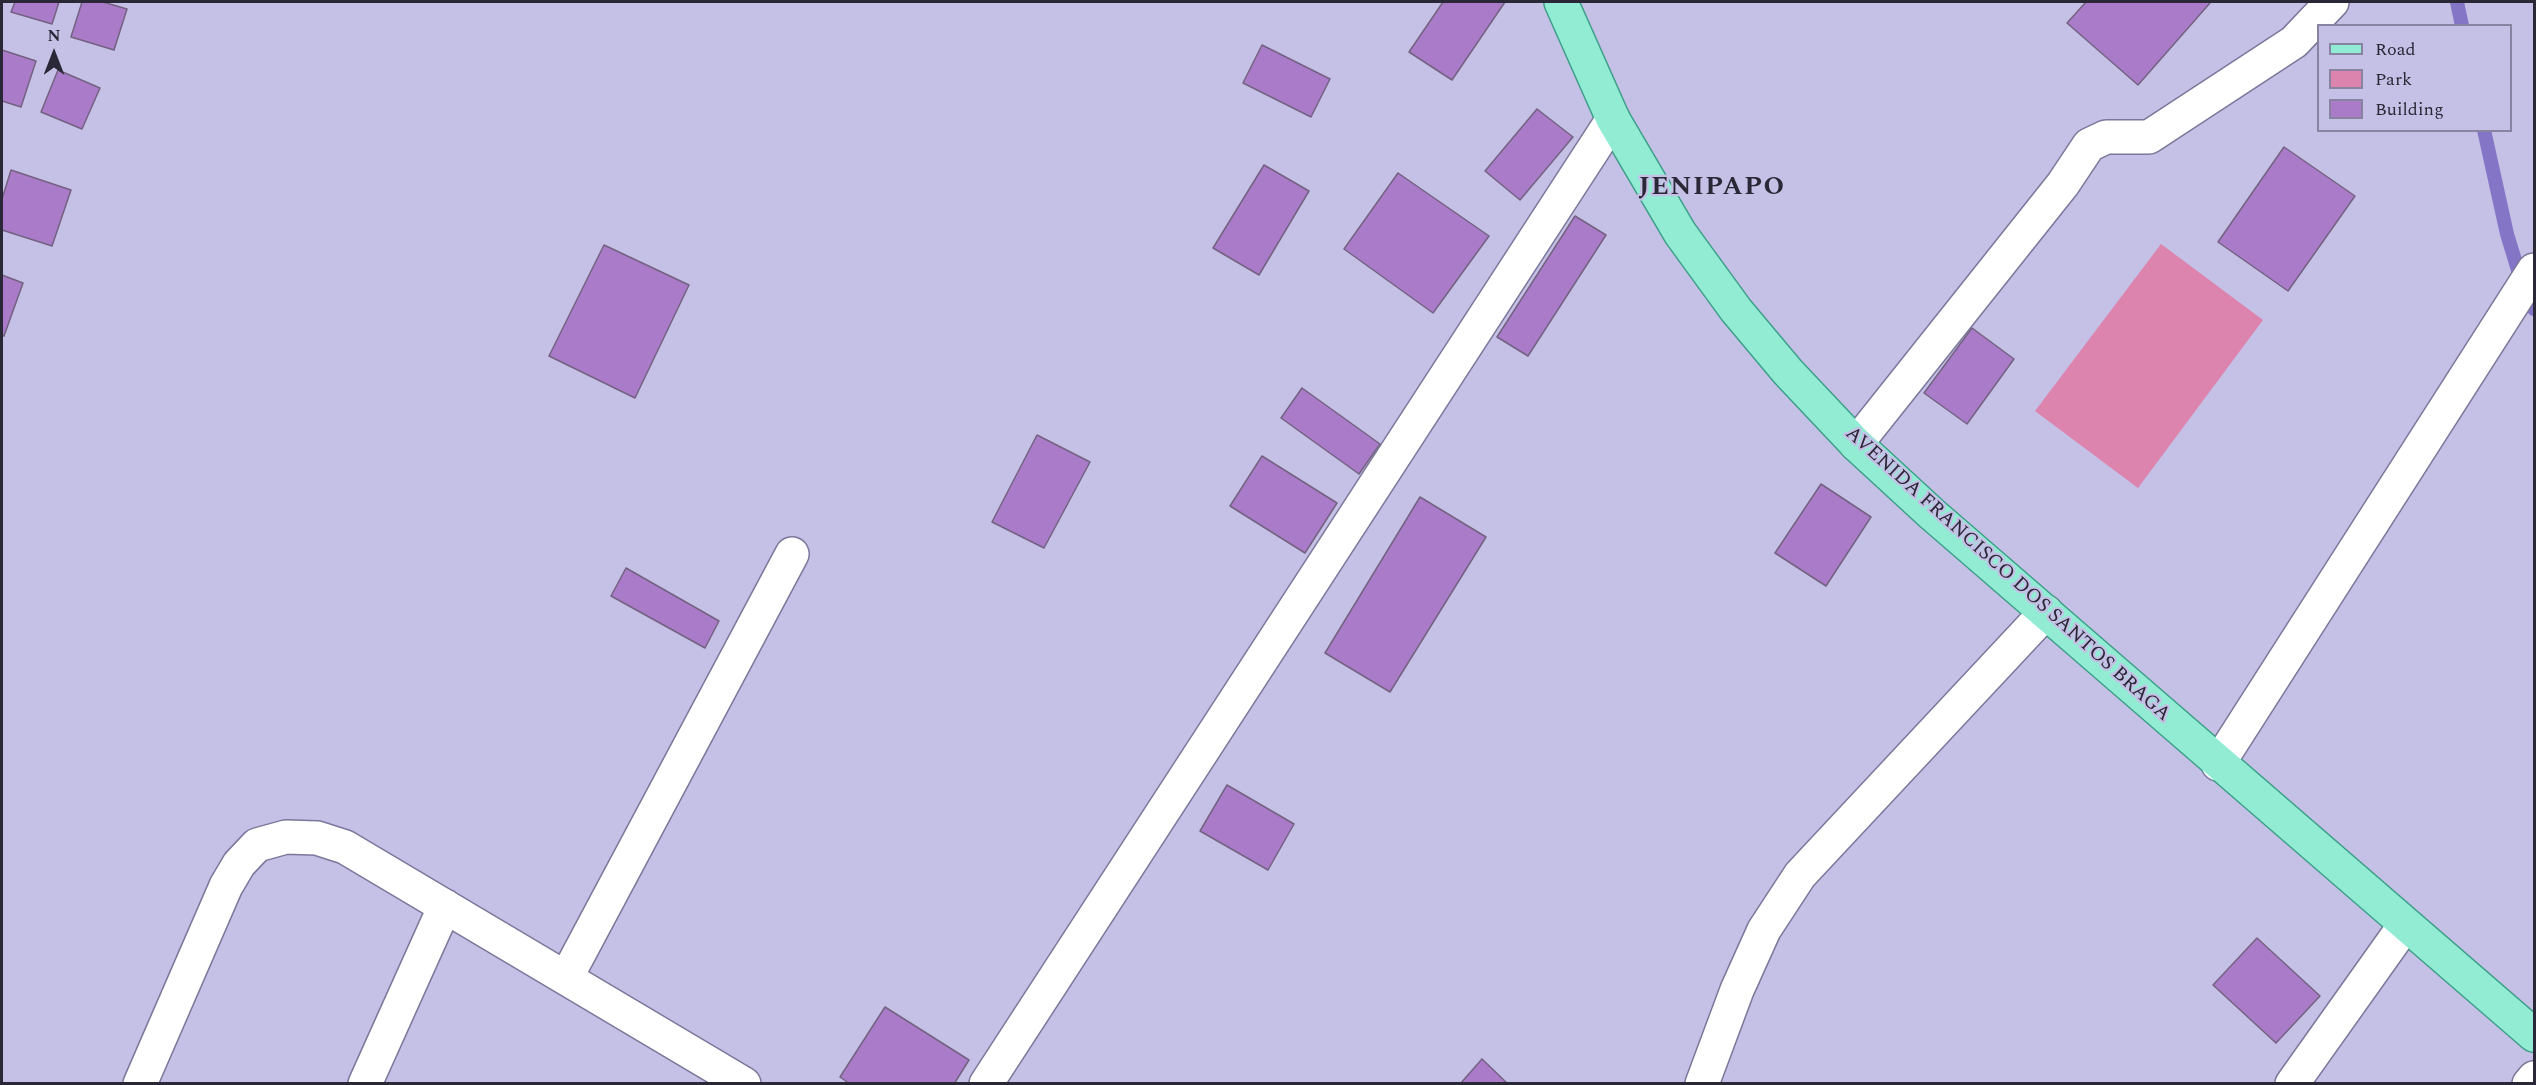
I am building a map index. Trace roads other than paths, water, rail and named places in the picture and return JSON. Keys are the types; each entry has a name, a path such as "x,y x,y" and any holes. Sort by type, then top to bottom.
{"main road":[{"name":"AVENIDA FRANCISCO DOS SANTOS BRAGA","path":"1561,2 1613,119 1680,233 1736,310 1788,372 1856,444 1932,514 2218,764 2535,1035"}],"street":[{"path":"1856,444 2063,184 2089,145 2106,137 2149,137 2294,42 2332,2"},
{"path":"986,1083 1613,119"},
{"path":"2218,764 2535,270"},
{"path":"566,978 792,554"},
{"path":"1702,1083 1737,990 1764,930 1800,875 2046,612"},
{"path":"140,1083 226,886 239,864 257,845 286,837 317,838 345,847 744,1083"},
{"path":"365,1083 445,906"},
{"path":"2292,1083 2405,925"},
{"path":"2529,1083 2535,1078"}],"waterway":[{"path":"2457,2 2462,24"},
{"path":"2484,132 2507,234 2518,270 2534,309"}],"district":[{"name":"JENIPAPO","path":"1712,189"}]}
